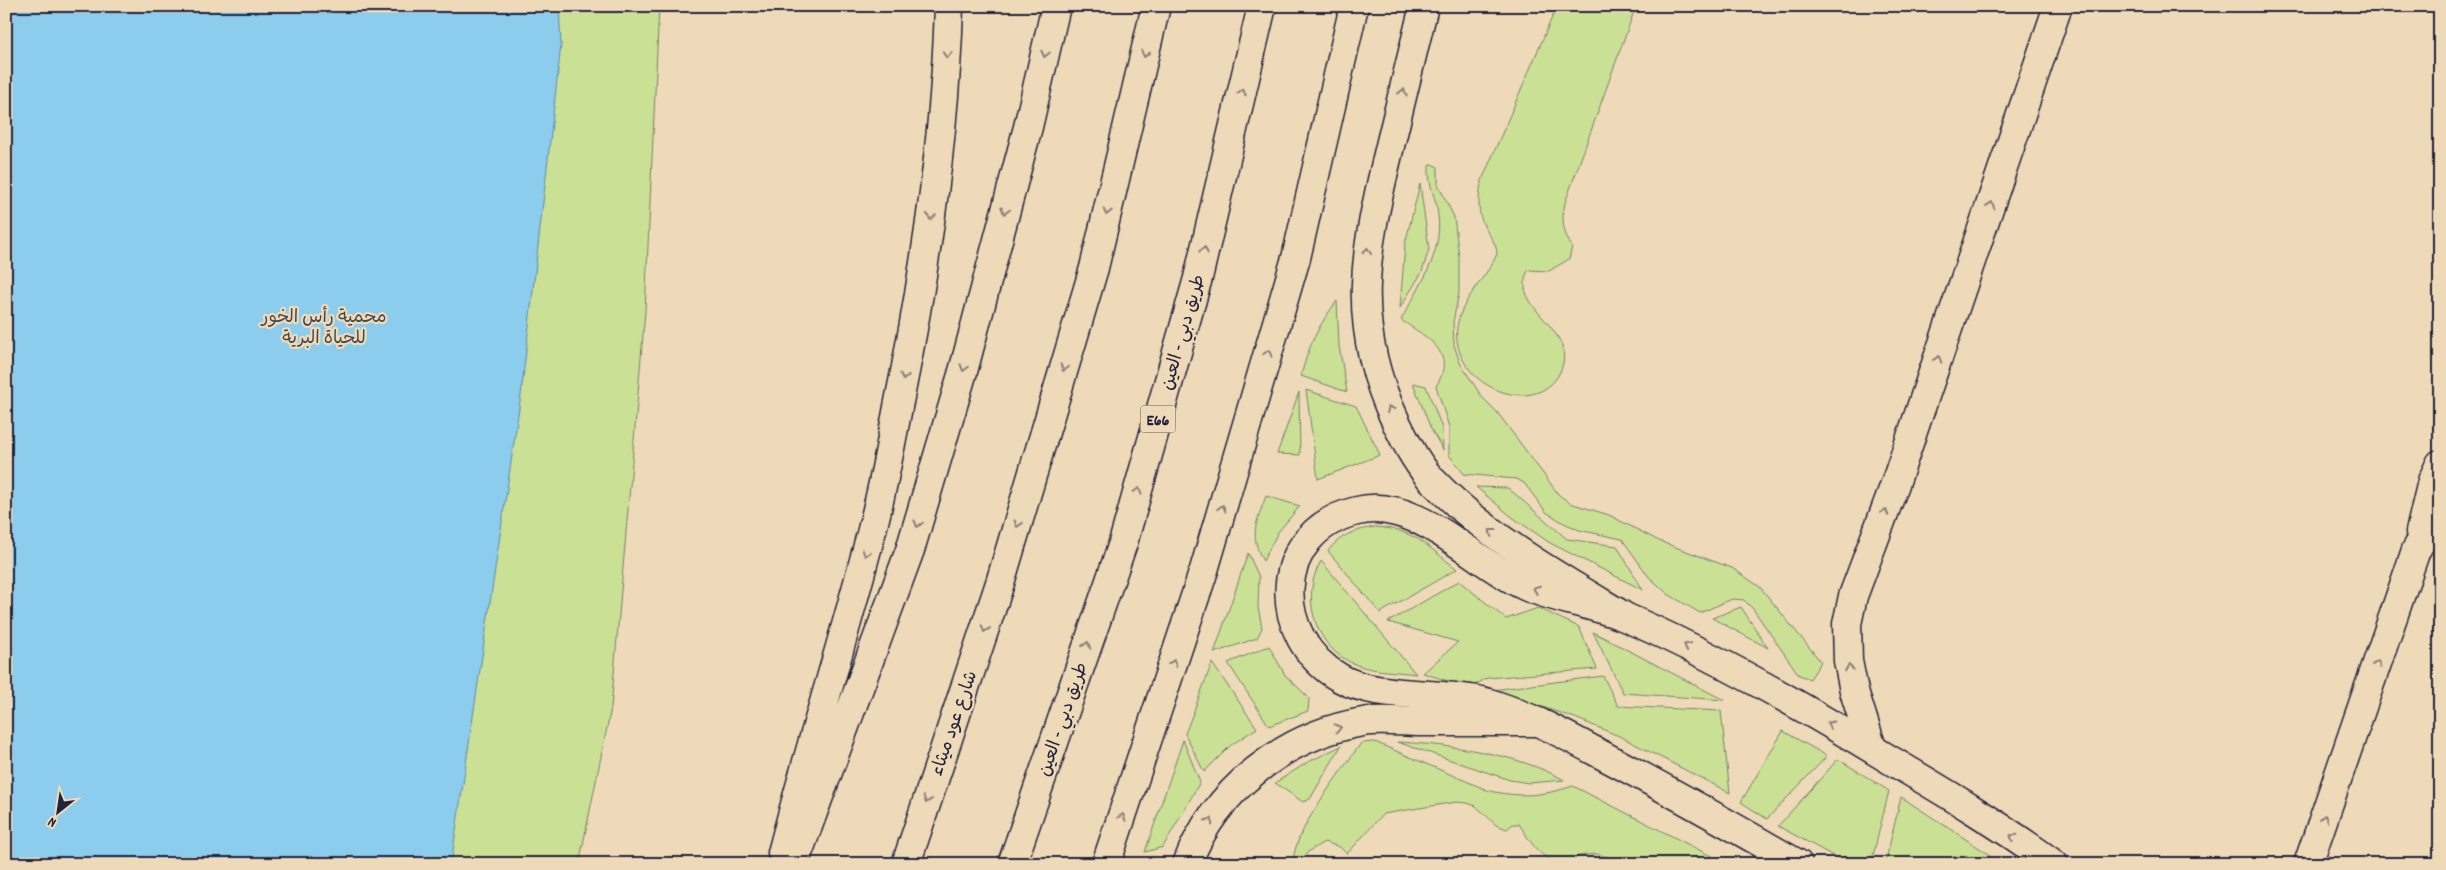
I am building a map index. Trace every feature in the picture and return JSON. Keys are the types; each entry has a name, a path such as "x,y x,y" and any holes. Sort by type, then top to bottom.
{"main road":[{"path":"780,864 802,773 828,690 876,516 910,349 923,275 938,164 948,51 949,6"},
{"path":"794,864 910,550 964,368 1028,127 1056,6"},
{"name":"شارع عود ميثاء","path":"906,864 1000,583 1094,268 1156,6"},
{"name":"طريق دبي - العين","path":"1012,864 1123,543 1198,278 1262,6"},
{"path":"1106,864 1204,570 1296,258 1354,6"},
{"path":"1424,6 1371,223 1365,268 1365,312 1372,356 1386,400 1404,440 1430,478 1465,512 1508,544 1622,616 1767,686 1951,796 2054,864"},
{"path":"1872,748 1854,691 1848,661 1847,624 1853,596 1902,465 2058,6"},
{"path":"2308,864 2416,550 2432,481 2440,464"},
{"path":"1622,616 1526,586 1484,562 1416,517 1380,508 1360,510 1342,515 1325,524 1310,538 1299,554 1292,572 1289,592 1290,612 1296,631 1307,650 1323,667 1342,680 1361,687 1381,691 1433,694 1488,703 1538,722 1708,812 1798,864"},
{"path":"2416,550 2440,510"},
{"path":"1187,864 1206,825 1226,799 1248,776 1274,756 1302,740 1332,729 1364,722 1538,722"}],"green space":[{"name":"محمية رأس الخور للحياة البرية","path":"6,6 659,6 645,311 611,708 579,864 6,864"},
{"path":"1557,6 1636,6 1565,203 1564,226 1572,247 1569,259 1549,271 1528,270 1524,284 1535,308 1554,331 1561,343 1564,357 1560,372 1549,386 1533,394 1515,395 1497,390 1480,380 1467,366 1458,348 1457,327 1463,307 1497,254 1495,244 1482,222 1479,211 1482,180"},
{"path":"1432,164 1438,167 1438,184 1454,217 1459,257 1459,293 1453,322 1454,345 1460,363 1482,397 1497,412 1559,495 1570,503 1609,515 1659,541 1732,568 1760,587 1821,662 1810,679 1799,675 1753,609 1744,600 1732,599 1700,613 1668,594 1649,577 1622,539 1579,530 1564,523 1546,512 1524,483 1516,479 1464,474 1449,455 1449,427 1436,386 1442,374 1443,364 1441,355 1429,339 1401,320 1422,283 1437,243 1438,215 1429,174 1429,166"},
{"path":"1420,184 1429,249 1422,272 1400,308 1405,244"},
{"path":"1337,301 1339,346 1347,392 1301,376 1315,336"},
{"path":"1413,383 1426,386 1442,428 1443,450 1431,429"},
{"path":"1306,390 1356,406 1380,455 1318,479"},
{"path":"1299,392 1300,455 1277,454"},
{"path":"1476,487 1508,488 1567,539 1617,546 1643,590 1550,543 1512,517"},
{"path":"1266,496 1300,506 1278,532 1263,561 1255,536 1257,522"},
{"path":"1375,527 1388,528 1410,535 1428,546 1457,569 1380,613 1328,551 1348,534"},
{"path":"1248,553 1259,577 1258,607 1262,628 1257,638 1214,653"},
{"path":"1321,561 1416,674 1356,665 1336,653 1326,642 1314,617 1312,603 1312,588 1315,574"},
{"path":"1459,581 1506,619 1538,608 1579,627 1597,669 1487,678 1470,688 1423,673 1458,642 1388,622"},
{"path":"1741,607 1768,648 1712,618"},
{"path":"1593,632 1724,700 1623,693"},
{"path":"1269,646 1285,675 1309,698 1308,711 1269,726 1228,663"},
{"path":"1212,663 1257,728 1231,745 1204,772 1185,734"},
{"path":"1603,676 1618,706 1721,711 1730,793 1619,736 1575,718 1492,690"},
{"path":"1783,731 1827,756 1767,819 1741,802"},
{"path":"1183,740 1200,782 1163,847 1145,852"},
{"path":"1375,742 1498,793 1519,795 1541,794 1573,786 1727,864 1632,864 1597,854 1578,856 1570,864 1561,863 1553,861 1540,852 1529,840 1519,824 1513,824 1507,829 1496,825 1476,806 1456,802 1383,814 1347,854 1340,847 1324,842 1308,852 1299,864 1294,864 1295,852 1300,837 1319,802 1361,743"},
{"path":"1397,742 1439,745 1483,752 1526,763 1564,780 1529,783 1510,780"},
{"path":"1341,746 1310,799 1303,802 1275,783 1308,762"},
{"path":"1838,759 1889,791 1871,864 1848,864 1778,826"},
{"path":"1901,797 1990,855 1983,864 1885,864"}],"water":[{"name":"محمية رأس الخور للحياة البرية","path":"6,6 559,6 561,45 521,395 451,864 6,864"}]}
